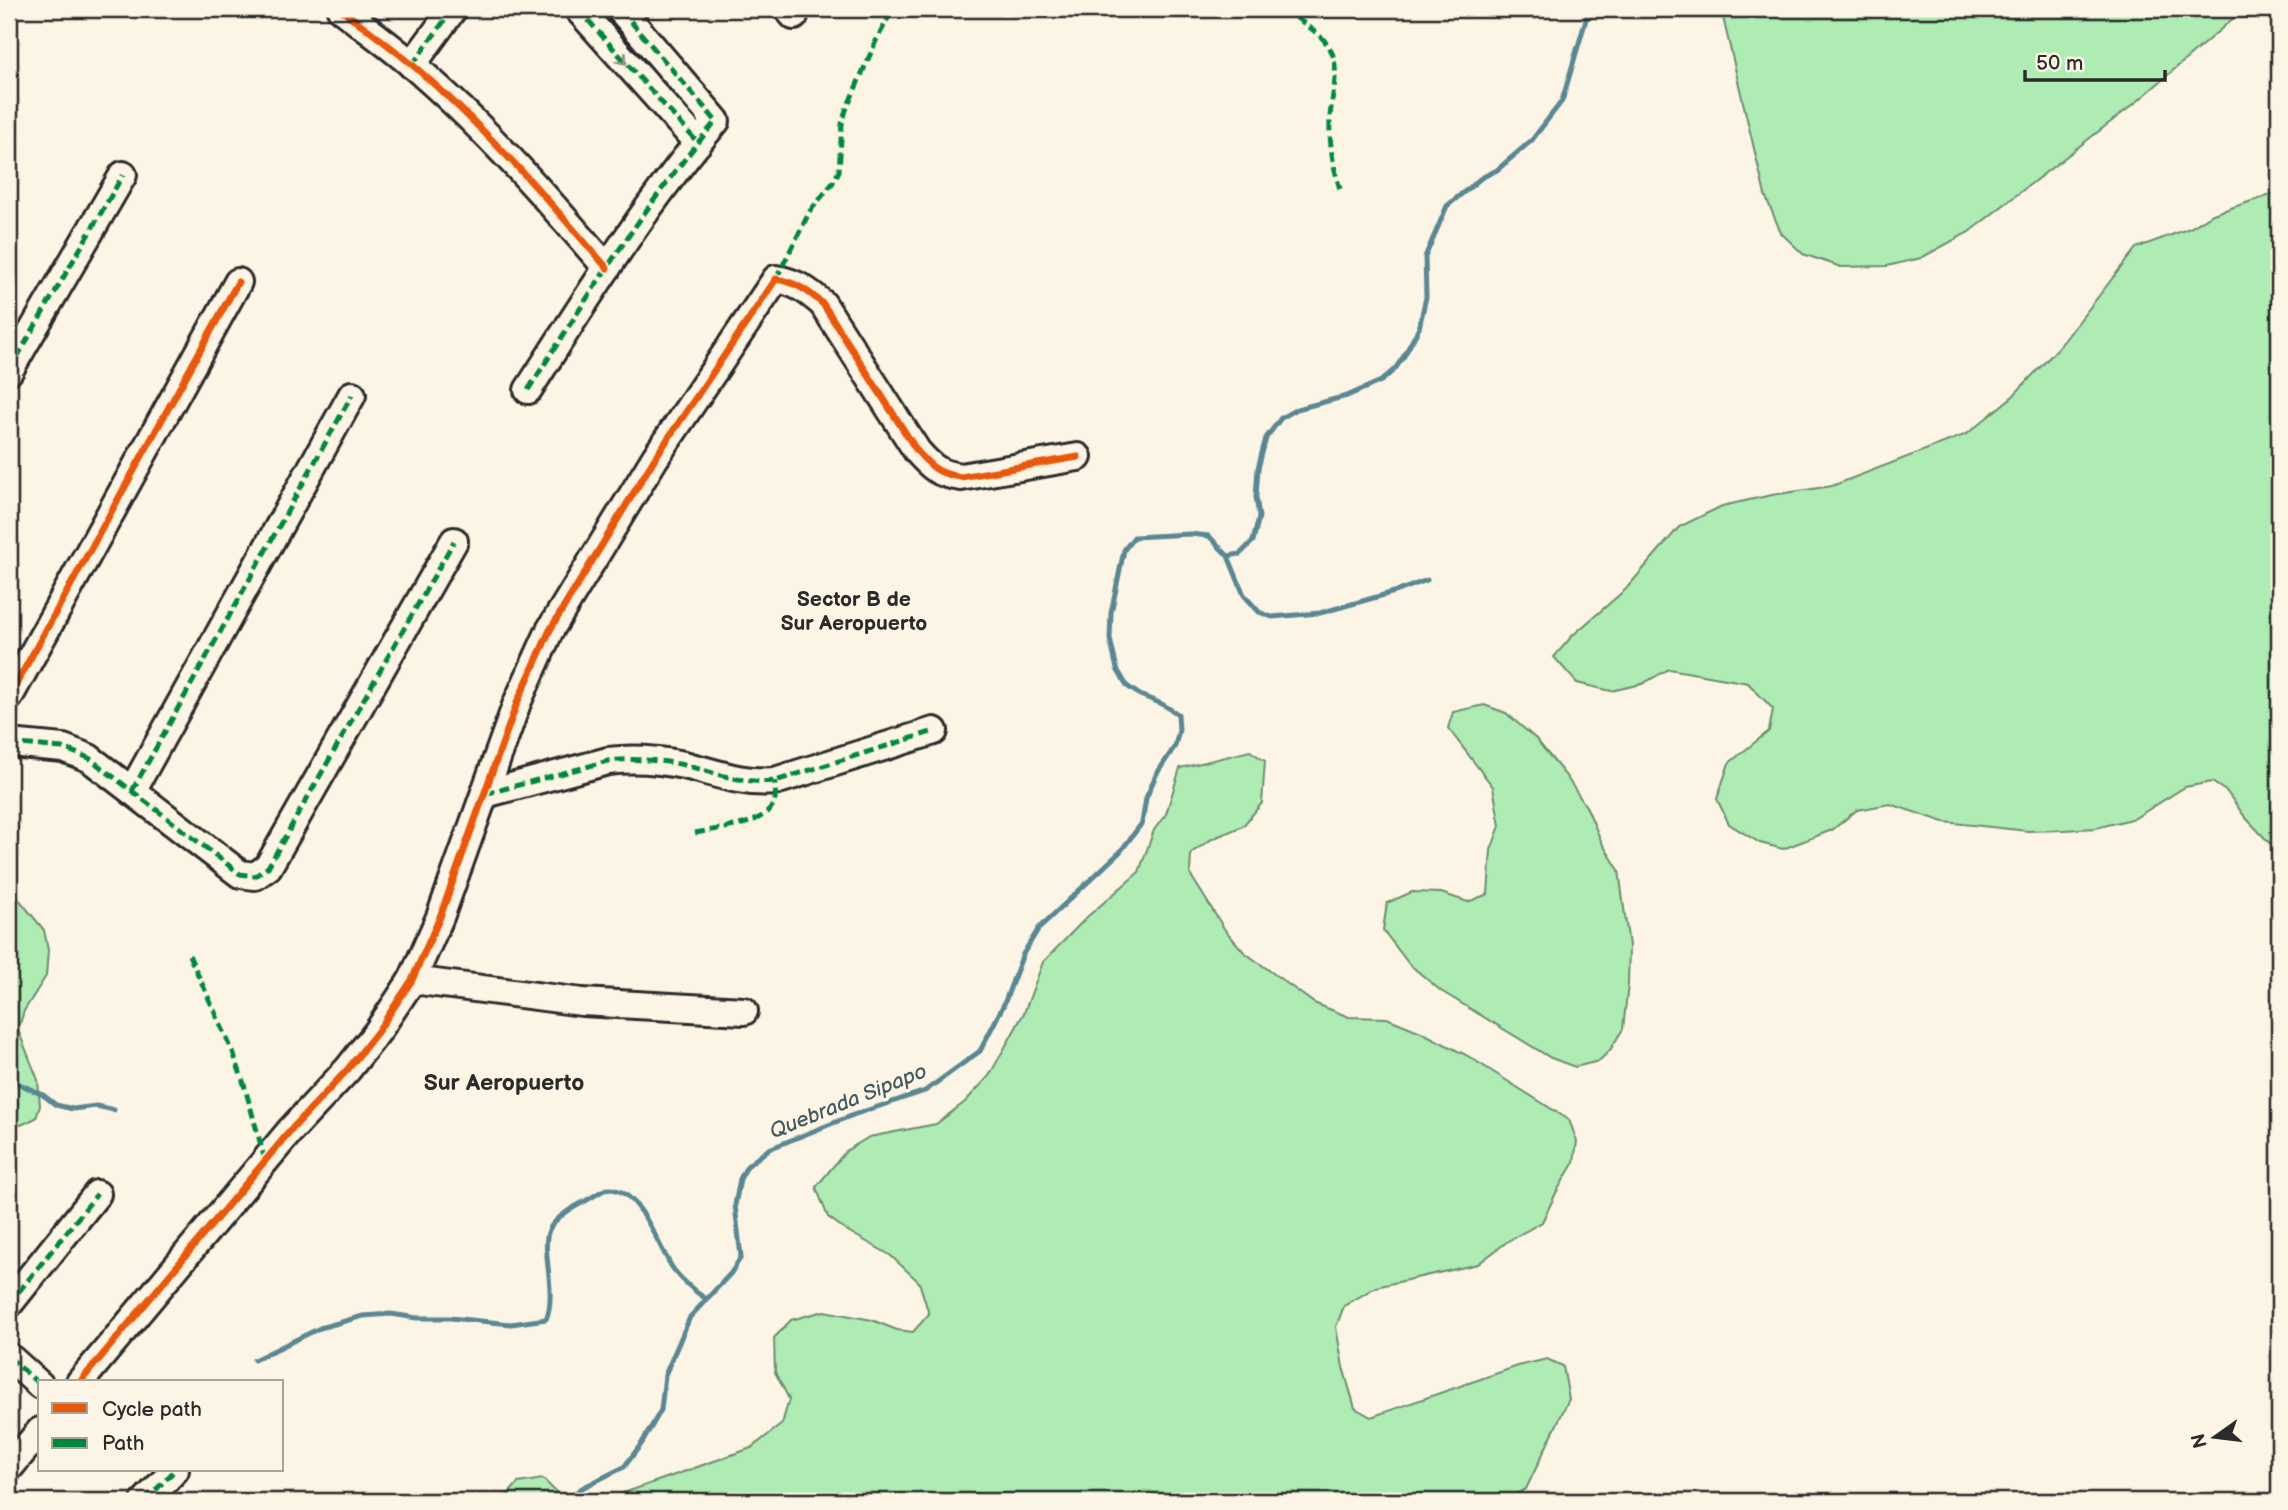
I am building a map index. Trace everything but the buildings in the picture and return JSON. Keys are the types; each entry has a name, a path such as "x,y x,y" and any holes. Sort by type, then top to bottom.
{"street":[{"path":"341,9 412,65 497,144 607,268"},
{"path":"412,65 453,9"},
{"path":"579,9 698,143"},
{"path":"528,390 644,213 716,121 620,9"},
{"path":"9,371 123,175"},
{"path":"82,1380 290,1131 348,1069 412,980 440,916 517,704 550,630 655,458 776,279 791,281 823,304 917,452 932,468 947,475 961,477 1078,457"},
{"path":"9,698 238,282"},
{"path":"132,790 352,396"},
{"path":"9,743 38,744 76,751 132,790 240,874 255,876 262,873 268,867 454,541"},
{"path":"485,793 625,759 681,764 749,782 775,781 934,731"},
{"path":"412,980 582,1002 744,1011"},
{"path":"9,1304 97,1194"},
{"path":"9,1357 38,1383"},
{"path":"9,1468 38,1433"},
{"path":"145,1501 173,1472"}],"green space":[{"path":"1721,9 2244,9 2139,100 1969,232 1921,258 1887,266 1841,267 1803,254 1781,233 1765,195"},
{"path":"2279,192 2279,853 2245,817 2227,792 2212,782 2185,787 2135,818 2096,828 2028,831 1944,822 1890,804 1857,810 1832,830 1783,849 1760,843 1729,824 1717,799 1729,763 1769,731 1773,709 1748,683 1669,669 1642,684 1611,691 1577,683 1554,657 1572,636 1626,589 1679,527 1722,506 1832,486 1967,434 2013,396 2059,347 2136,248 2190,228 2213,214"},
{"path":"1484,705 1506,713 1536,739 1566,776 1587,808 1602,843 1619,870 1629,946 1628,984 1623,1029 1610,1050 1599,1061 1575,1067 1551,1058 1441,991 1409,964 1383,930 1387,903 1412,892 1441,893 1468,902 1488,894 1491,850 1500,826 1493,787 1448,728 1453,712"},
{"path":"1250,751 1265,761 1262,803 1243,826 1212,839 1191,853 1190,874 1225,930 1244,952 1314,1003 1349,1017 1387,1018 1468,1056 1569,1120 1577,1141 1574,1162 1542,1222 1508,1241 1478,1264 1376,1287 1344,1306 1336,1327 1343,1367 1355,1408 1371,1417 1518,1366 1547,1359 1563,1366 1569,1399 1526,1489 1503,1501 601,1501 751,1448 782,1424 789,1399 775,1372 774,1338 791,1320 824,1311 872,1320 897,1330 913,1332 929,1314 919,1282 890,1255 828,1217 816,1187 846,1151 869,1137 936,1124 965,1102 989,1076 1024,1013 1043,962 1087,917 1139,872 1154,830 1166,814 1180,768"},
{"path":"9,887 44,930 48,950 46,976 24,1011 18,1030 38,1080 40,1106 36,1118 21,1125 9,1124"},
{"path":"543,1479 557,1493 574,1501 502,1501 518,1483"}],"waterway":[{"name":"Quebrada Sipapo","path":"1228,556 1240,554 1253,541 1259,517 1256,497 1258,468 1266,438 1281,418 1297,409 1347,396 1381,381 1395,369 1404,356 1419,328 1426,297 1425,257 1447,206 1481,178 1497,170 1532,140 1562,101 1589,9"},
{"name":"Quebrada Sipapo","path":"564,1501 582,1488 624,1467 661,1410 665,1375 690,1317 731,1273 741,1257 735,1205 740,1179 747,1166 769,1149 853,1115 925,1091 980,1051 1004,1004 1023,954 1039,928 1120,852 1142,823 1146,798 1156,775 1175,746 1179,730 1178,714 1127,686 1117,669 1110,639 1111,613 1124,550 1134,537 1190,534 1209,536 1228,556 1244,595 1259,612 1272,617 1320,613 1427,580"},
{"path":"9,1079 43,1095 56,1105 73,1109 96,1106 114,1110"},
{"path":"254,1360 320,1328 363,1316 391,1314 511,1324 546,1319 550,1296 546,1246 550,1228 568,1211 608,1189 619,1191 639,1208 674,1270 706,1299"}],"marked path":[{"path":"412,65 453,9"},
{"path":"578,9 698,143"},
{"path":"528,390 641,218 716,121 620,9"},
{"path":"788,9 794,16"},
{"path":"776,279 810,211 839,171 842,124 846,110 893,9"},
{"path":"1284,9 1318,34 1332,53 1335,77 1330,136 1340,189"},
{"path":"9,371 123,175"},
{"path":"132,791 352,395"},
{"path":"9,743 63,748 89,758 240,874 255,876 268,867 454,541"},
{"path":"485,794 608,761 627,760 665,762 740,779 775,781 934,731"},
{"path":"695,833 742,824 764,815 775,799 775,781"},
{"path":"189,955 233,1052 265,1160"},
{"path":"9,1304 97,1194"},
{"path":"9,1357 38,1383"},
{"path":"145,1501 173,1472"}],"cycle path":[{"path":"341,9 415,67 474,121 542,193 607,268"},
{"path":"82,1380 290,1131 348,1069 378,1031 412,980 440,917 517,703 550,630 655,458 776,279 790,282 823,304 917,451 936,469 961,477 1078,457"},
{"path":"9,697 238,282"}],"district":[{"name":"Sector B de Sur Aeropuerto","path":"854,611"},
{"name":"Sur Aeropuerto","path":"504,1082"}]}
